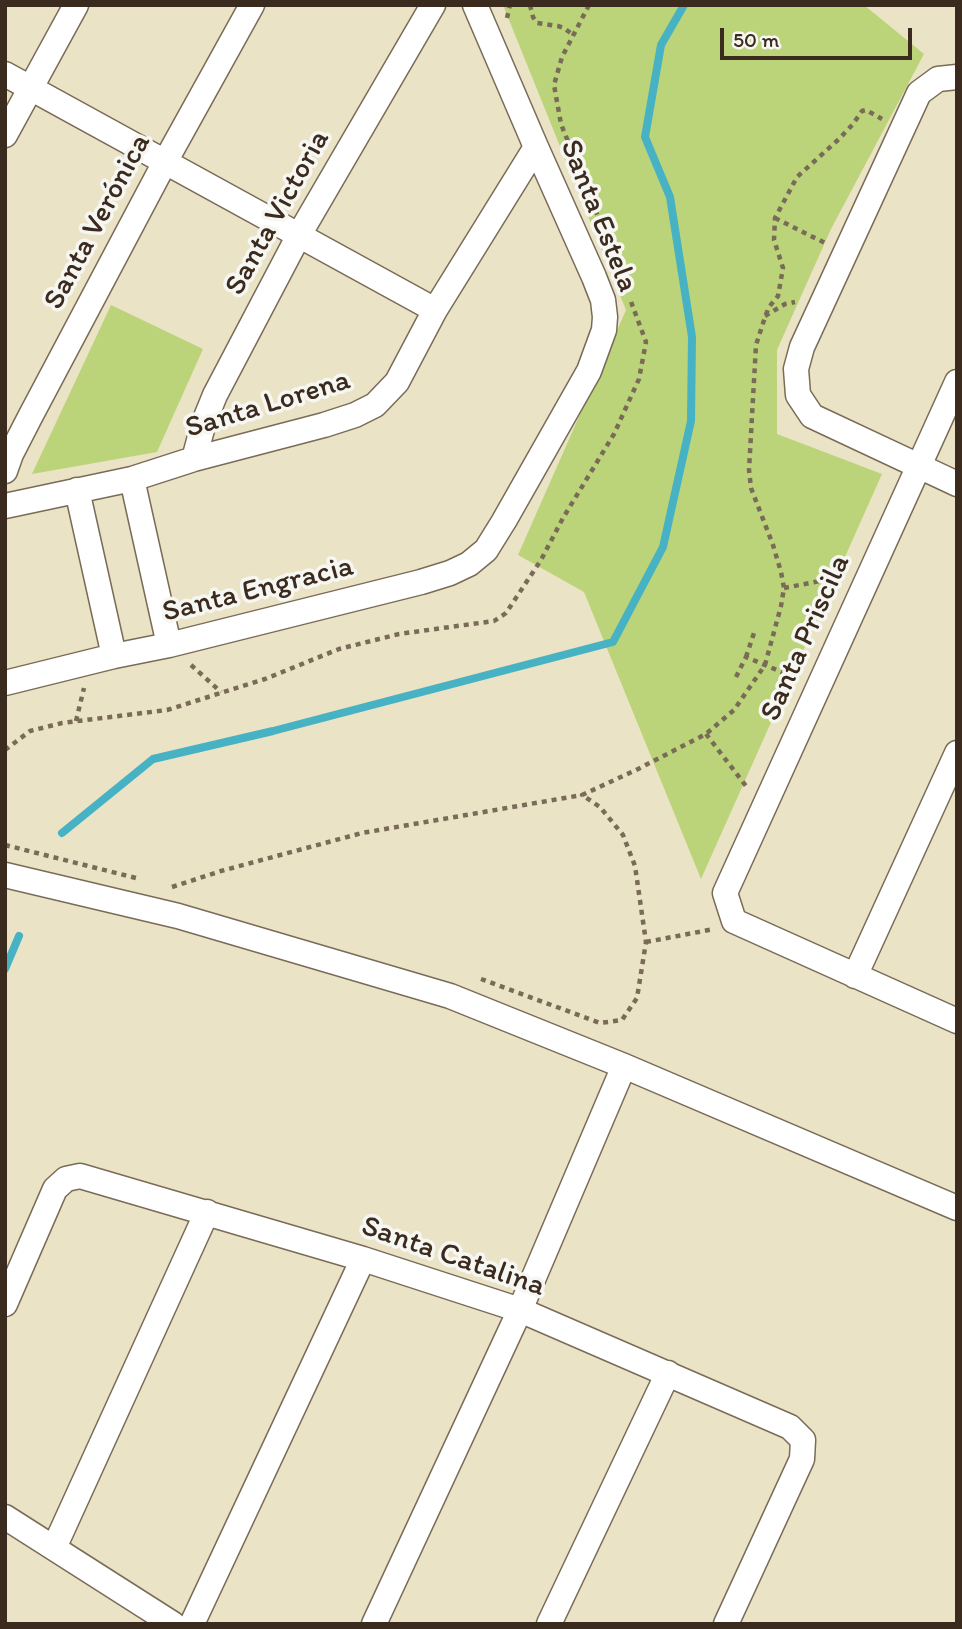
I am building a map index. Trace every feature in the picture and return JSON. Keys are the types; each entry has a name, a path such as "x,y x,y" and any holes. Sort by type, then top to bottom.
{"street":[{"path":"5,135 76,5"},
{"name":"Santa Verónica","path":"5,471 30,417 165,162 252,5"},
{"name":"Santa Victoria","path":"194,459 215,395 299,235 433,5"},
{"name":"Santa Estela","path":"475,5 599,289 605,317 602,338 589,371 504,521"},
{"path":"5,74 435,310"},
{"path":"957,78 938,79 919,93 802,347 796,369 798,395 811,416 957,484"},
{"name":"Santa Lorena","path":"5,506 132,479 194,459 324,425 375,405 397,382 435,310 536,147"},
{"name":"Santa Priscila","path":"734,921 725,893 957,382"},
{"path":"132,479 169,645"},
{"path":"77,490 114,656"},
{"name":"Santa Engracia","path":"5,683 169,645 450,573 469,564 486,550 504,521"},
{"path":"855,976 957,752"},
{"path":"5,875 178,916 450,996 624,1066 957,1208"},
{"path":"734,921 957,1021"},
{"path":"374,1624 520,1310 624,1066"},
{"name":"Santa Catalina","path":"5,1304 54,1189 66,1179 80,1176 363,1259 520,1310 790,1427 803,1440 802,1459 726,1624"},
{"path":"54,1548 207,1212"},
{"path":"192,1624 363,1259"},
{"path":"549,1624 668,1373"},
{"path":"5,1517 173,1624"}],"path":[{"path":"530,5 537,23 558,26 573,34"},
{"path":"172,887 362,833 582,795 706,734 734,710 765,665 784,588 773,545 751,488 749,470 756,345 769,307 778,296 783,268 774,240 775,218 797,177 839,139 863,110 901,130"},
{"path":"775,218 845,253"},
{"path":"5,750 30,731 62,723 167,709 265,679 339,649 399,634 494,621 506,613 541,560"},
{"path":"784,588 872,570"},
{"path":"736,677 755,630"},
{"path":"169,645 222,692"},
{"path":"746,657 818,688"},
{"path":"706,734 763,809"},
{"path":"474,977 600,1023 622,1020 637,998 646,942 635,866 623,835 600,807 582,795"},
{"path":"5,845 147,880"},
{"path":"159,883 185,891"},
{"path":"646,942 711,930 734,921"}],"green space":[{"path":"503,5 864,5 924,54 831,229 777,350 777,434 882,474 701,879 584,592 518,555 626,310"},
{"path":"111,305 203,349 157,452 32,474"}],"waterway":[{"path":"62,833 153,759 273,731 613,642 663,547 691,421 692,337 670,197 645,137 661,45 684,5"},
{"path":"5,969 19,936"}]}
